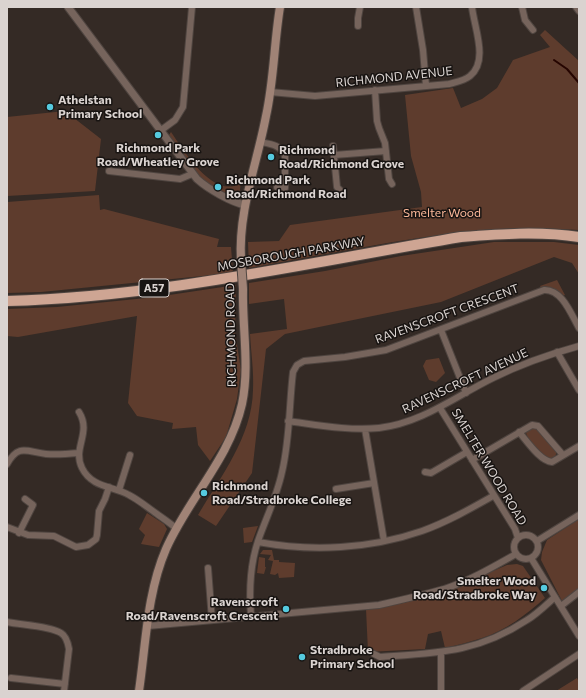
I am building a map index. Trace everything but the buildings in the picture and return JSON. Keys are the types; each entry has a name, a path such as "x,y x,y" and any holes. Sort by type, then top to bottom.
{"highway":[{"name":"MOSBOROUGH PARKWAY","path":"7,301 95,295 213,281 461,237 501,234 538,234 579,237"}],"main road":[{"name":"RICHMOND ROAD","path":"139,691 151,596 166,549 177,528 215,467 233,433 242,403 245,378 243,289 240,239 245,205 270,92 280,7"}],"street":[{"path":"68,7 192,174 202,184 210,189 238,204 245,205"},
{"path":"160,131 175,120 183,107 192,7"},
{"path":"358,26 360,7"},
{"path":"416,7 423,50 426,86"},
{"name":"RICHMOND AVENUE","path":"270,92 315,96 449,84 461,81 470,76 476,69 480,54 472,7"},
{"path":"522,7 526,20 533,30"},
{"path":"576,7 579,11"},
{"path":"350,18 358,18"},
{"path":"375,90 377,121 384,138 389,179 392,184"},
{"path":"260,142 280,148 285,156 285,188 277,187"},
{"path":"333,146 337,187 342,192"},
{"path":"334,155 386,151"},
{"path":"109,171 180,179 192,174"},
{"name":"RAVENSCROFT CRESCENT","path":"251,616 250,582 253,560 258,542 276,496 283,471 293,372 294,368 300,362 345,357 386,350 544,290 557,293 579,328"},
{"path":"441,330 466,393"},
{"name":"RAVENSCROFT AVENUE","path":"288,421 335,427 380,428 417,418 440,408 506,372 557,352 579,346"},
{"path":"557,352 579,390"},
{"name":"SMELTER WOOD ROAD","path":"440,408 515,530 518,538"},
{"path":"79,412 84,424 84,432 78,453 82,468 88,477 94,482 119,490 136,498 177,528"},
{"path":"472,460 532,425 538,426 563,455"},
{"path":"365,428 384,541"},
{"path":"519,432 545,461 552,462 579,446"},
{"path":"7,464 16,452 24,449 47,454 78,453"},
{"path":"425,472 431,474 467,452"},
{"path":"119,490 130,455"},
{"path":"336,488 374,483"},
{"path":"7,527 20,533 35,536 54,536 76,547 88,545 96,539 98,517 109,487"},
{"path":"258,542 329,548 371,544 422,531 493,496"},
{"path":"20,533 33,505 25,499"},
{"path":"537,541 579,515"},
{"path":"527,535 532,536 537,541 538,551 536,554 531,558 522,558 516,554 514,545 518,538 527,535"},
{"path":"148,626 378,605 409,598 453,585 482,573 516,554"},
{"path":"531,558 579,636"},
{"path":"208,568 212,620"},
{"path":"561,606 579,592"},
{"path":"374,654 380,657 441,653 467,648 508,632 528,620 555,597"},
{"path":"7,622 18,625 52,629 62,633 68,643 69,649 64,691"},
{"path":"441,653 441,691"},
{"path":"523,691 579,654"},
{"path":"11,678 65,684"}],"green space":[{"name":"Smelter Wood","path":"545,30 579,61 579,230 526,228 445,234 249,268 248,242 279,241 290,225 422,207 421,192 411,156 405,95 453,88 461,108 482,99 497,88 513,60 550,47 540,35"},
{"path":"65,111 101,139 95,191 7,196 7,117"},
{"path":"171,132 189,158 206,176 224,186 235,186 241,182 239,197 236,199 203,182 169,135"},
{"path":"99,195 100,210 104,209 219,239 217,247 231,247 233,273 41,292 7,293 7,202"},
{"path":"494,242 554,242 579,245 579,274 572,263 554,257 441,302 285,334 266,349 252,473 216,526 198,515 234,456 247,424 253,390 250,334 287,329 284,299 249,304 249,283 325,271 401,256"},
{"path":"557,280 565,295 563,296 553,289 541,288 540,286"},
{"path":"236,285 235,332 241,370 237,399 226,437 210,461 198,445 196,427 172,429 173,423 137,416 128,403 137,316 18,337 7,336 7,309 57,307 156,297"},
{"path":"439,358 445,373 436,382 429,380 423,366 426,360"},
{"path":"531,428 537,428 557,451 555,457 551,460 540,452 528,438 526,431"},
{"path":"147,513 164,524 167,529 159,547 141,544 145,535 139,529"},
{"path":"579,519 579,588 562,601 541,560 542,552 547,540"},
{"path":"258,526 252,542 244,543 243,528"},
{"path":"263,550 272,550 274,560 279,560 279,562 295,563 294,577 279,578 278,573 275,575 270,574 273,561 268,560 271,555 260,554"},
{"path":"259,557 265,558 266,567 264,574 257,573"},
{"path":"517,564 523,566 545,598 523,616 499,631 482,638 445,648 441,631 428,634 425,649 368,652 366,609 403,603 447,591 507,565"},
{"path":"577,678 579,682 579,691 556,691"}],"waterway":[{"path":"554,60 567,69 579,83"}],"place":[{"name":"Athelstan Primary School","path":"50,107"},
{"name":"Richmond Park Road/Wheatley Grove","path":"158,135"},
{"name":"Richmond Road/Richmond Grove","path":"271,157"},
{"name":"Richmond Park Road/Richmond Road","path":"218,187"},
{"name":"Richmond Road/Stradbroke College","path":"204,493"},
{"name":"Smelter Wood Road/Stradbroke Way","path":"544,588"},
{"name":"Ravenscroft Road/Ravenscroft Crescent","path":"286,609"},
{"name":"Stradbroke Primary School","path":"302,657"}]}
